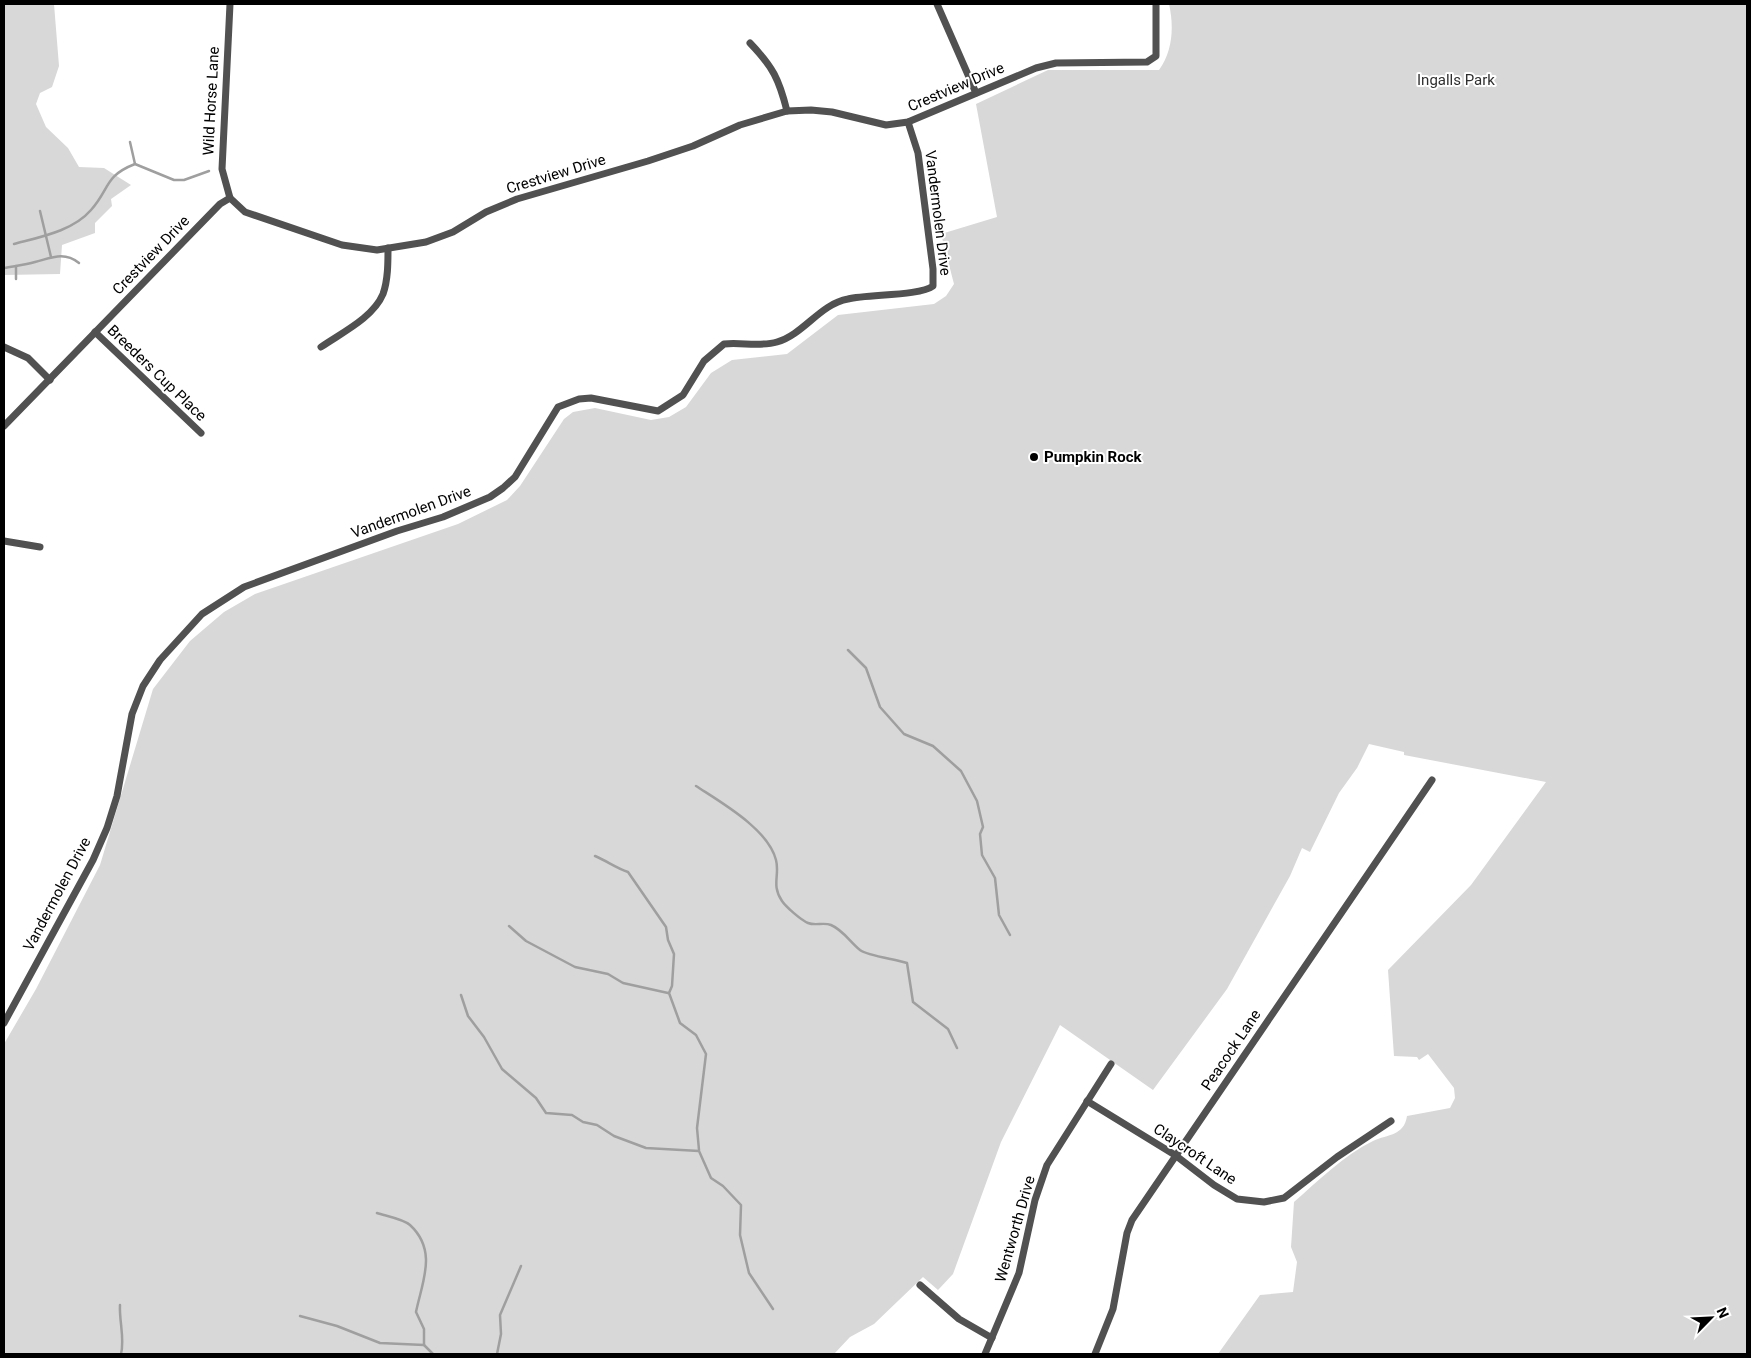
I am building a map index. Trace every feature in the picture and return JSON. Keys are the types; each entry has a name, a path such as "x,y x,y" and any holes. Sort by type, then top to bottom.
{"street":[{"name":"Wild Horse Lane","path":"230,4 222,169 230,198"},
{"path":"937,4 976,93"},
{"name":"Crestview Drive","path":"4,426 220,204 230,198 245,212 342,245 377,250 426,242 453,232 486,212 517,199 648,161 693,146 740,125 787,111 812,110 832,112 886,125 908,122 1036,68 1056,63 1147,62 1156,56 1156,4"},
{"path":"750,43 770,64 781,88 787,111"},
{"name":"Vandermolen Drive","path":"4,1023 93,860 107,828 117,796 132,714 143,686 160,660 181,634 202,614 244,587 443,517 490,497 515,477 558,406 579,398 591,398 658,411 683,395 704,361 724,344 776,342 794,334 835,303 846,299 872,294 926,292 933,286 933,269 918,154 908,122"},
{"path":"321,347 369,314 382,295 387,274 388,248"},
{"name":"Breeders Cup Place","path":"95,332 201,433"},
{"path":"4,346 28,358 50,380"},
{"path":"4,541 40,547"},
{"name":"Peacock Lane","path":"1095,1354 1113,1309 1130,1226 1175,1155 1432,780"},
{"name":"Wentworth Drive","path":"985,1354 1019,1273 1035,1200 1048,1165 1111,1064"},
{"name":"Claycroft Lane","path":"1088,1101 1175,1155 1214,1185 1237,1198 1264,1202 1284,1198 1337,1157 1391,1121"},
{"path":"920,1285 959,1318 992,1338"}],"green space":[{"path":"4,4 54,4 59,66 52,87 40,93 36,104 46,127 68,148 79,167 104,168 131,185 111,199 112,206 95,223 95,233 62,245 60,274 4,275"},
{"name":"Ingalls Park","path":"1169,4 1747,4 1747,1354 1218,1354 1260,1295 1293,1292 1297,1262 1291,1247 1294,1202 1352,1153 1373,1141 1399,1131 1403,1127 1407,1116 1450,1108 1455,1098 1454,1088 1428,1054 1419,1060 1417,1057 1394,1056 1388,970 1471,885 1546,782 1404,755 1404,752 1369,744 1357,768 1339,793 1310,852 1302,848 1290,876 1227,989 1153,1090 1060,1025 1001,1142 953,1274 938,1290 923,1277 874,1324 850,1337 834,1354 4,1354 4,1044 36,989 100,865 153,689 190,641 224,612 255,594 458,524 507,500 520,486 564,419 573,412 595,408 651,420 669,417 686,407 711,373 732,360 787,354 838,315 934,304 946,296 954,284 941,234 997,217 976,104 1048,70 1159,70 1170,47 1172,21"}],"waterway":[{"path":"130,142 135,164"},
{"path":"14,244 45,236 75,223 91,210 112,178 135,164 174,180 184,180 209,171"},
{"path":"40,211 51,257"},
{"path":"4,268 63,256 79,263"},
{"path":"16,266 16,279"},
{"path":"848,650 866,668 880,707 904,734 933,746 961,771 977,801 983,827 980,834 982,855 995,878 999,915 1010,935"},
{"path":"696,786 743,818 764,838 776,860 777,890 784,904 794,913 808,923 828,924 835,927 864,952 907,963 913,1002 948,1029 957,1048"},
{"path":"595,856 628,872 666,927 668,940 674,954 672,986 669,993 680,1023 696,1035 706,1054 697,1128 699,1150"},
{"path":"509,926 526,941 575,967 608,974 623,983 668,993"},
{"path":"461,995 468,1016 484,1037 502,1069 536,1098 546,1113 572,1115 583,1122 597,1125 614,1136 646,1148 699,1151 711,1178 723,1186 741,1205 740,1235 749,1273 773,1309"},
{"path":"377,1213 399,1219 410,1225 419,1235 424,1245 426,1267 416,1312 424,1329 424,1345"},
{"path":"497,1354 501,1334 500,1315 521,1266"},
{"path":"120,1305 121,1354"},
{"path":"300,1316 337,1326 380,1343 424,1345 433,1354"}],"place":[{"name":"Pumpkin Rock","path":"1034,457"}]}
